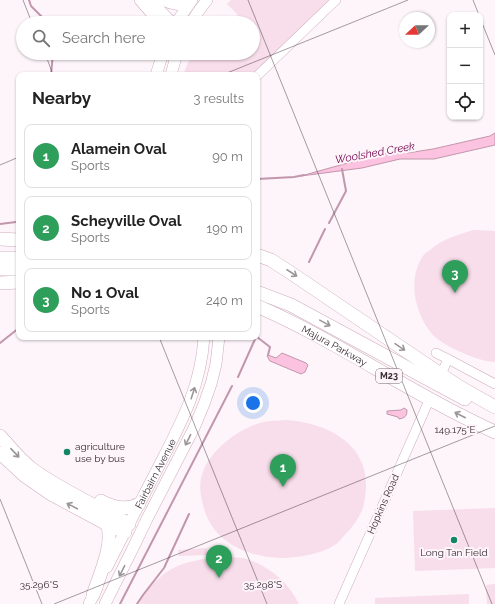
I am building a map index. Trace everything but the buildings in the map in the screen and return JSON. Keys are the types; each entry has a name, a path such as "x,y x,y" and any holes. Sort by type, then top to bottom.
{"highway":[{"path":"0,240 16,240"},
{"path":"260,256 271,260 458,386 495,407"},
{"path":"0,258 16,258"},
{"path":"0,269 16,269"},
{"path":"0,283 16,282"},
{"name":"Majura Parkway","path":"260,293 291,305 495,414"},
{"name":"Majura Parkway","path":"260,307 284,318 331,343 410,389 495,432"},
{"path":"0,436 32,469 127,528"},
{"path":"0,453 25,476 51,494 107,524 127,528"},
{"path":"32,469 58,479 107,504 129,508 139,504"},
{"path":"91,600 108,551 110,532 107,524"}],"main road":[{"path":"138,0 148,16"},
{"path":"138,0 153,16"},
{"path":"150,0 165,16"},
{"path":"162,0 178,4 184,4 191,1"},
{"path":"195,16 207,0"},
{"path":"181,16 191,1"},
{"path":"151,72 153,60"},
{"path":"157,72 161,60"},
{"path":"172,72 175,60"},
{"name":"Fairbairn Avenue","path":"91,600 188,407 200,369 204,340"},
{"name":"Fairbairn Avenue","path":"105,604 194,428 211,384 216,364 219,340"},
{"path":"127,528 140,534"}],"street":[{"path":"260,73 336,0"},
{"path":"436,353 495,384"},
{"path":"443,370 448,359"},
{"name":"Hopkins Road","path":"339,604 428,405"}],"shaded area":[{"path":"231,0 329,0 255,72 184,72 189,60 260,60 260,16 237,16 238,15 227,4"},
{"path":"495,133 495,145 434,159 400,159 362,168 301,176 362,159 402,150 407,153 433,149 490,136"},
{"path":"474,230 495,231 495,362 471,356 437,339 426,326 421,317 415,296 415,275 424,254 445,240"},
{"path":"282,353 306,363 308,365 305,372 301,374 270,361 267,356 276,358"},
{"path":"404,408 407,412 403,418 399,419 398,417 387,414 387,411 401,410"},
{"path":"285,420 314,425 327,430 340,437 350,445 359,456 364,469 366,487 363,508 357,520 338,543 317,553 302,556 281,558 267,557 241,550 220,536 206,515 200,486 202,475 207,463 228,440 255,425 267,421"},
{"name":"Long Tan Field","path":"495,508 495,568 415,571 413,511"},
{"path":"207,548 207,555 179,556 178,550"},
{"path":"221,557 243,558 269,569 289,588 299,604 139,604 149,589 168,571 188,562"},
{"path":"495,584 495,604 487,604 486,585"},
{"path":"469,594 469,604 375,604 375,598"}],"waterway":[{"name":"Woolshed Creek","path":"29,0 31,6 41,16"},
{"name":"Woolshed Creek","path":"51,72 52,60"},
{"path":"329,223 346,191 342,169"},
{"name":"Woolshed Creek","path":"260,179 304,175"},
{"path":"0,224 16,222"},
{"path":"309,262 325,229"},
{"path":"0,343 16,330"},
{"path":"260,339 270,347 268,355"},
{"path":"238,377 255,340"},
{"path":"120,604 232,386"},
{"path":"137,604 164,568 189,514"}],"place":[{"name":"No 1 Oval","path":"455,293"},
{"name":"agriculture use by bus","path":"67,452"},
{"name":"Alamein Oval","path":"283,487"},
{"name":"Long Tan Field","path":"454,540"},
{"name":"Scheyville Oval","path":"219,578"}]}
